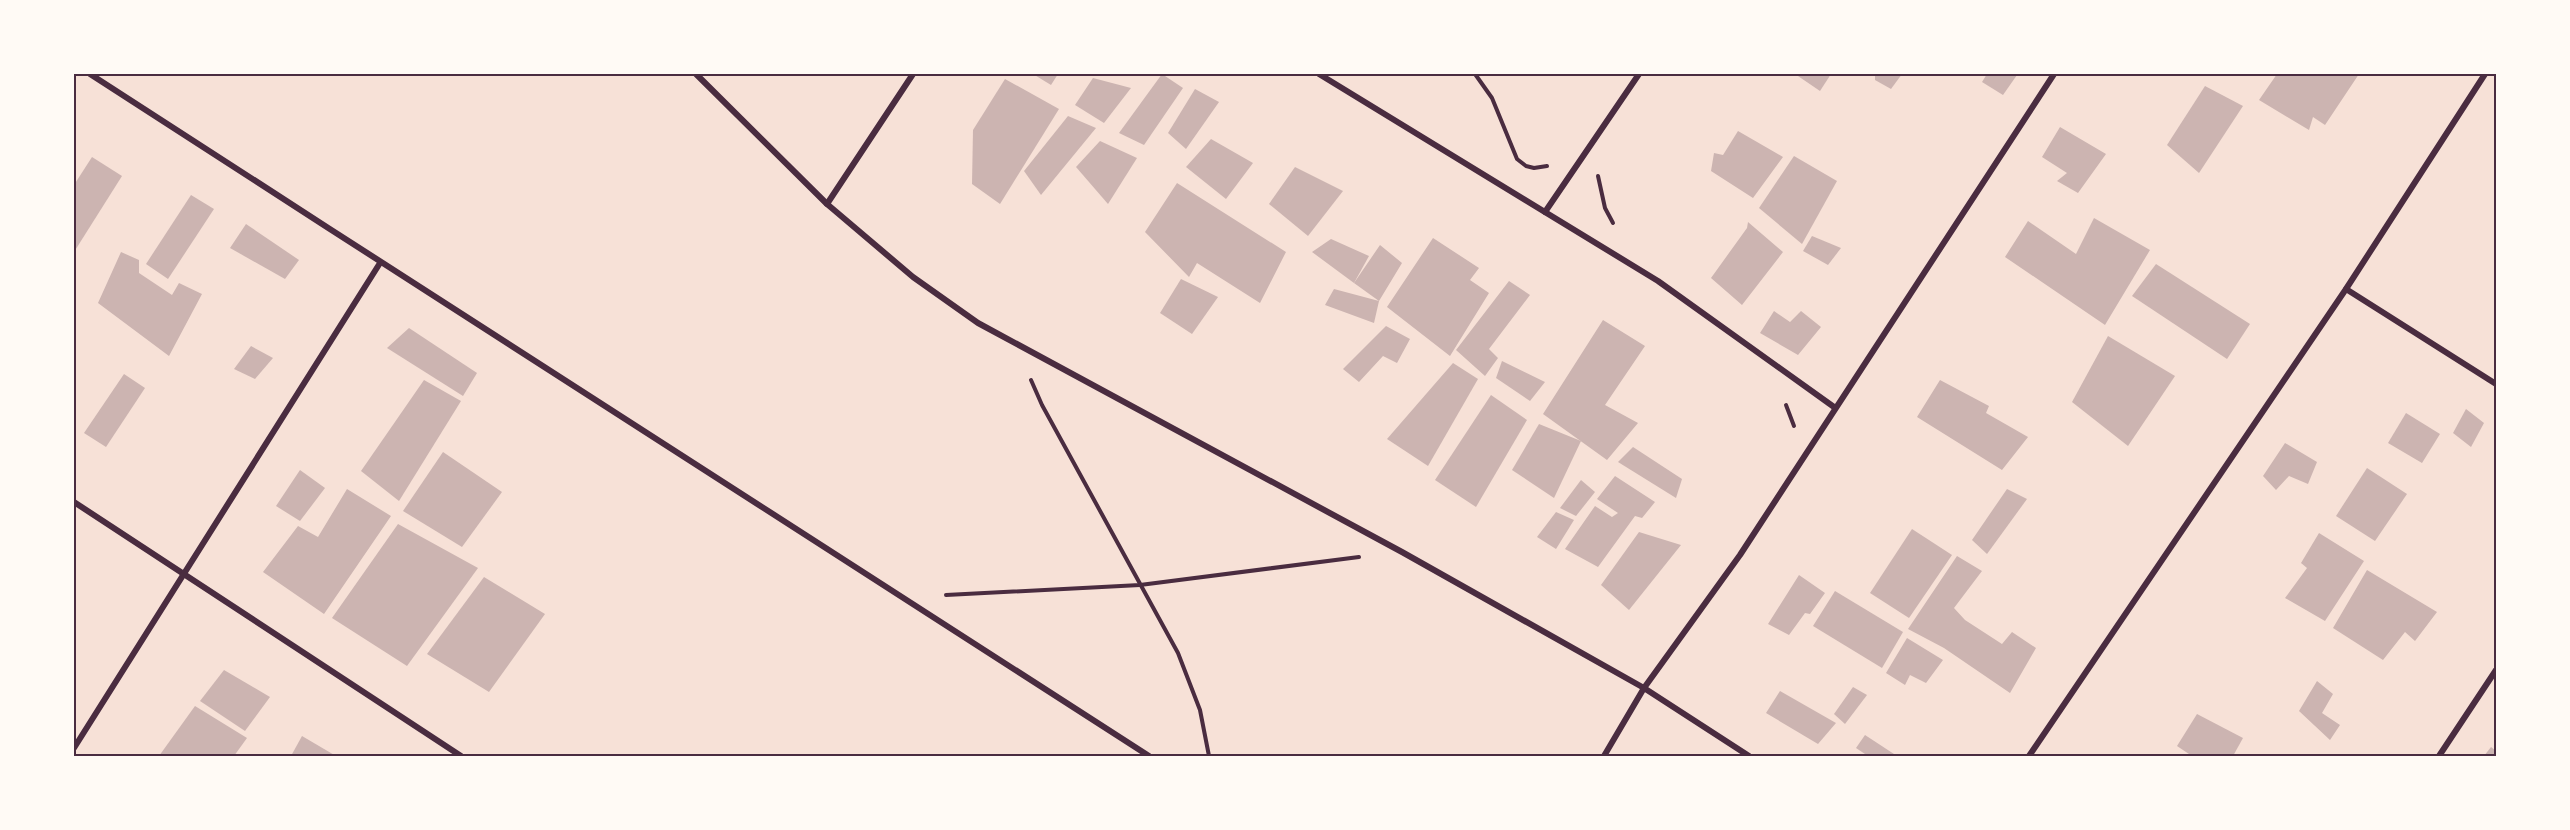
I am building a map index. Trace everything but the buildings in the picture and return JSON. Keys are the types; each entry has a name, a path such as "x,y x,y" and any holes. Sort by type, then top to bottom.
{"street":[{"path":"90,74 381,263 906,597 1149,756"},
{"path":"696,74 827,204 913,277 978,322 1402,552 1644,688 1749,756"},
{"path":"827,204 914,74"},
{"path":"1319,74 1658,281 1834,407"},
{"path":"1545,212 1639,74"},
{"path":"1604,756 1644,688 1740,555 1834,407 2054,74"},
{"path":"2029,756 2346,289 2485,74"},
{"path":"74,748 381,263"},
{"path":"2346,289 2496,384"},
{"path":"74,502 460,756"},
{"path":"2439,756 2496,670"}],"path":[{"path":"1475,74 1492,98 1517,159 1526,166 1534,168 1547,166 1555,159"},
{"path":"1596,137 1601,192 1617,230"},
{"path":"1015,344 1042,405 1178,653 1200,710 1209,756"},
{"path":"1784,402 1792,418 1794,433"},
{"path":"906,597 1140,585 1402,552"}]}
